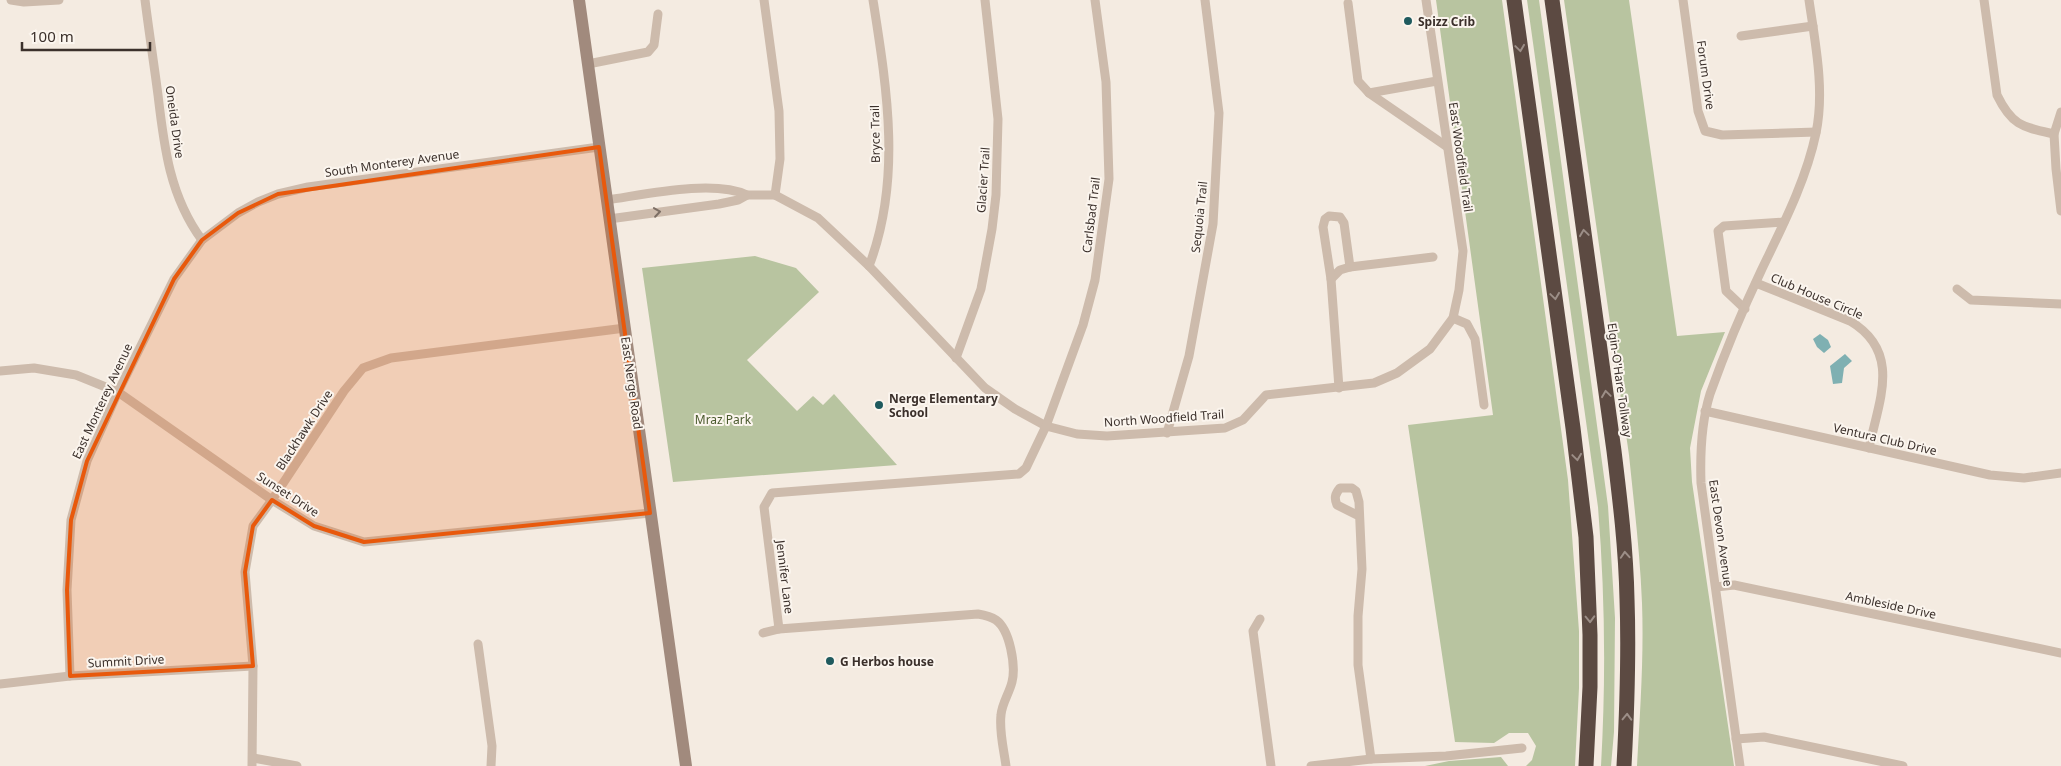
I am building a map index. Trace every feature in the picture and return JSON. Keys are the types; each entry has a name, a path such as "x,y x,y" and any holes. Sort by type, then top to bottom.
{"highway":[{"path":"1514,0 1585,528 1590,634 1590,687 1586,766"},
{"name":"Elgin-O'Hare Tollway","path":"1552,0 1623,526 1628,654 1624,766"}],"main road":[{"name":"East Nerge Road","path":"579,0 686,766"}],"street":[{"path":"11,0 24,2 59,0"},
{"name":"Oneida Drive","path":"145,0 161,124 171,180 181,207 202,240"},
{"path":"609,219 719,204 747,196 775,195 780,159 779,112 764,0"},
{"name":"Bryce Trail","path":"870,266 877,247 884,211 890,150 886,92 873,0"},
{"name":"Glacier Trail","path":"956,358 981,289 996,195 998,119 985,0"},
{"name":"Carlsbad Trail","path":"1046,426 1083,325 1092,289 1109,179 1106,82 1095,0"},
{"name":"Sequoia Trail","path":"1167,433 1189,356 1213,224 1219,113 1205,0"},
{"name":"East Woodfield Trail","path":"1426,0 1446,146 1463,251 1460,290 1453,318"},
{"name":"Forum Drive","path":"1683,0 1698,111 1705,131 1722,135 1816,132"},
{"name":"East Devon Avenue","path":"1740,766 1701,483 1700,456 1705,411 1718,370 1784,222 1804,172 1816,132 1818,78 1809,0"},
{"path":"1984,0 1997,95 2002,106 2015,122 2054,134"},
{"path":"1348,3 1358,81 1369,92 1446,146"},
{"path":"588,64 648,52 654,45 658,14"},
{"path":"1741,36 1812,26"},
{"path":"1369,92 1437,81"},
{"path":"2061,112 2054,134 2061,211"},
{"name":"South Monterey Avenue","path":"202,240 238,214 258,202 278,194 308,187 599,147"},
{"path":"606,200 692,189 738,191 747,196"},
{"name":"North Woodfield Trail","path":"775,195 818,218 870,266 970,374 998,398 1046,426 1077,434 1107,436 1167,433 1230,426 1243,420 1261,399 1270,394 1374,383 1397,373 1430,349 1453,318"},
{"path":"1340,388 1331,279 1323,227 1325,219 1329,216 1340,217 1344,223 1350,267"},
{"path":"1744,309 1726,291 1718,231 1724,226 1784,222"},
{"name":"East Monterey Avenue","path":"70,676 67,590 71,520 86,461 174,279 202,240"},
{"path":"1331,279 1340,270 1350,267 1434,257"},
{"name":"Club House Circle","path":"1756,283 1850,321 1863,329 1874,342 1881,358 1884,373 1869,448"},
{"path":"1957,289 1971,300 2061,304"},
{"path":"1453,318 1467,324 1475,338 1484,405"},
{"name":"Blackhawk Drive","path":"253,762 253,666 245,572 253,526 344,391 363,368 391,358 624,328"},
{"name":"Sunset Drive","path":"0,371 34,368 76,375 118,392 272,500 314,526 364,542 650,513"},
{"name":"Ventura Club Drive","path":"1705,411 2002,477 2024,478 2061,473"},
{"name":"Jennifer Lane","path":"1006,766 1001,714 1012,682 1013,670 1010,645 998,621 978,614 779,629 764,507 772,493 1019,474 1026,468 1046,426"},
{"path":"1359,516 1362,569 1358,616 1358,665 1371,758"},
{"name":"Ambleside Drive","path":"1716,587 1734,585 2061,653"},
{"path":"1260,619 1253,631 1271,766"},
{"path":"763,633 779,629"},
{"path":"478,644 492,746 491,766"},
{"name":"Summit Drive","path":"0,684 70,676 253,666"},
{"path":"1736,738 1764,737 1903,766"},
{"path":"1311,766 1371,758 1446,756 1522,748"},
{"path":"253,762 296,766"}],"highlighted area":[{"path":"599,147 650,513 364,542 314,526 272,500 253,526 245,572 253,666 70,676 67,590 71,520 87,461 174,279 202,240 238,213 278,194"}],"green space":[{"path":"1436,0 1502,0 1568,480 1579,631 1579,688 1575,766 1526,766 1532,760 1536,746 1528,733 1509,733 1494,743 1455,742 1408,425 1493,415"},
{"path":"1527,0 1539,0 1608,506 1615,618 1614,732 1611,766 1601,766 1604,636 1598,507"},
{"path":"1564,0 1629,0 1677,336 1725,332 1701,391 1690,448 1692,482 1734,766 1637,766 1642,623 1637,529 1629,455"},
{"name":"Mraz Park","path":"755,256 796,268 819,292 747,360 797,411 813,396 823,405 834,394 897,465 673,482 642,268"},
{"path":"1501,757 1508,766 1425,766 1449,761"}],"water":[{"path":"1820,334 1828,340 1831,347 1824,353 1817,347 1813,339"},
{"path":"1845,354 1852,361 1844,368 1842,383 1833,384 1830,366"}],"place":[{"name":"Spizz Crib","path":"1408,21"},
{"name":"Nerge Elementary School","path":"879,405"},
{"name":"G Herbos house","path":"830,661"}]}
